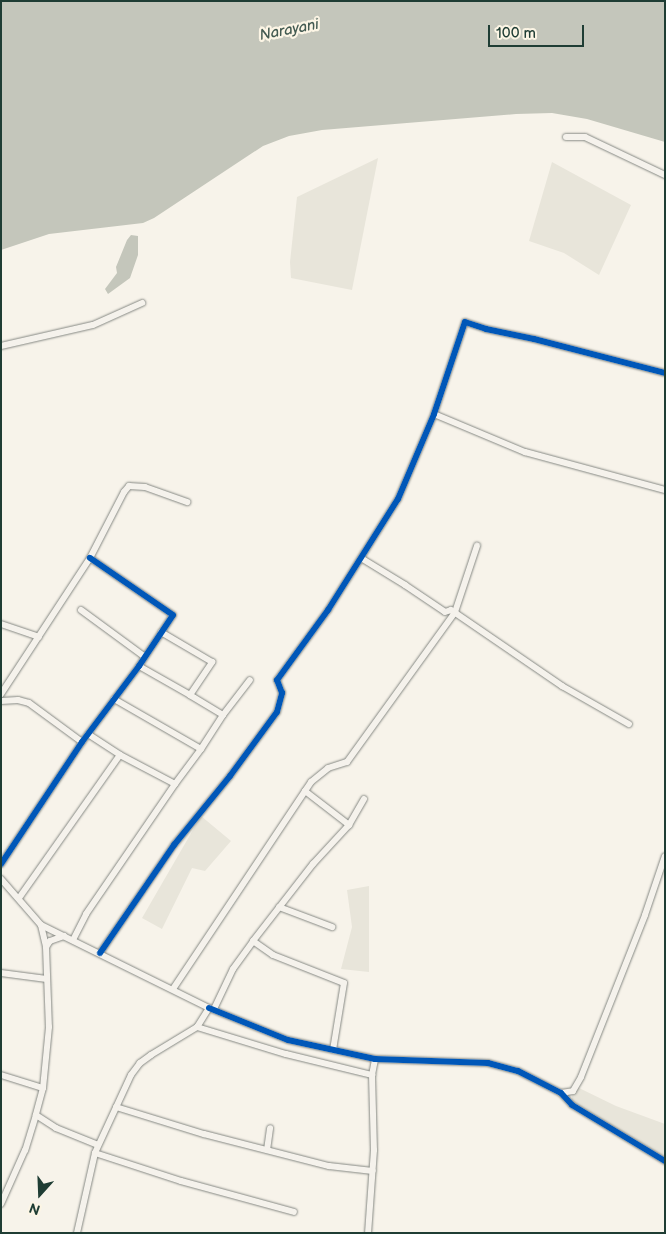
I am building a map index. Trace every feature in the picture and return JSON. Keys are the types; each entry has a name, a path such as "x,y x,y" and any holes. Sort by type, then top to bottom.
{"street":[{"path":"566,137 585,137 665,175"},
{"path":"1,346 93,325 142,303"},
{"path":"100,953 174,844 230,776 277,712 282,693 277,680 328,610 398,498 434,414 465,322 486,329 534,339 665,373"},
{"path":"434,414 526,452 665,490"},
{"path":"1,694 90,558 124,492 129,486 145,487 187,502"},
{"path":"173,989 311,782 328,768 347,762 454,612 477,546"},
{"path":"1,864 82,742 139,666 172,615 90,558"},
{"path":"361,558 444,612 451,610 562,686 629,724"},
{"path":"81,610 145,657"},
{"path":"1,624 39,637"},
{"path":"161,632 212,662 190,695"},
{"path":"139,666 223,715"},
{"path":"73,940 86,914 223,715 250,680"},
{"path":"114,699 201,749"},
{"path":"1,701 18,700 29,703 82,742"},
{"path":"88,734 120,755 175,784"},
{"path":"19,898 120,755"},
{"path":"305,791 348,825"},
{"path":"77,1233 95,1153 131,1076 140,1063 197,1027 253,941 348,825 364,799"},
{"path":"572,1106 573,1091 581,1077 645,915 665,856"},
{"path":"1,879 41,925 211,1008 288,1040 375,1059 488,1063 518,1072 561,1093 572,1106 665,1161"},
{"path":"279,907 332,927"},
{"path":"1,1204 25,1150 43,1088 49,1027 46,947 41,925"},
{"path":"46,947 50,942 64,936"},
{"path":"253,941 273,955 344,983 333,1050"},
{"path":"1,973 47,978"},
{"path":"197,1027 286,1054 372,1075"},
{"path":"368,1233 373,1171 372,1075 375,1059"},
{"path":"1,1075 43,1088"},
{"path":"561,1093 573,1091"},
{"path":"116,1107 204,1134 329,1166 373,1171"},
{"path":"36,1116 56,1128 98,1145"},
{"path":"267,1150 270,1128"},
{"path":"95,1153 181,1181 294,1212"}],"shaded area":[{"path":"378,158 352,290 291,278 290,262 297,197"},
{"path":"552,162 631,205 599,275 564,253 529,241"},
{"path":"201,816 231,841 205,871 192,868 162,929 142,918"},
{"path":"369,886 369,972 341,969 352,927 347,890"},
{"path":"577,1087 616,1106 665,1124 665,1161 572,1105 572,1096"}],"water":[{"name":"Narayani","path":"1,1 665,1 665,142 587,119 552,113 516,114 322,130 289,136 263,146 154,218 143,223 49,234 1,250"},
{"path":"131,235 138,236 138,255 130,278 108,294 105,289 117,273 116,267"}],"cycle path":[{"path":"100,953 174,845 230,776 277,712 282,693 277,680 328,610 398,499 434,414 465,322 486,329 534,339 665,373"},
{"path":"1,864 82,742 139,666 173,615 90,558"},
{"path":"209,1008 288,1040 375,1059 488,1063 518,1071 561,1093 572,1105 665,1161"}]}
